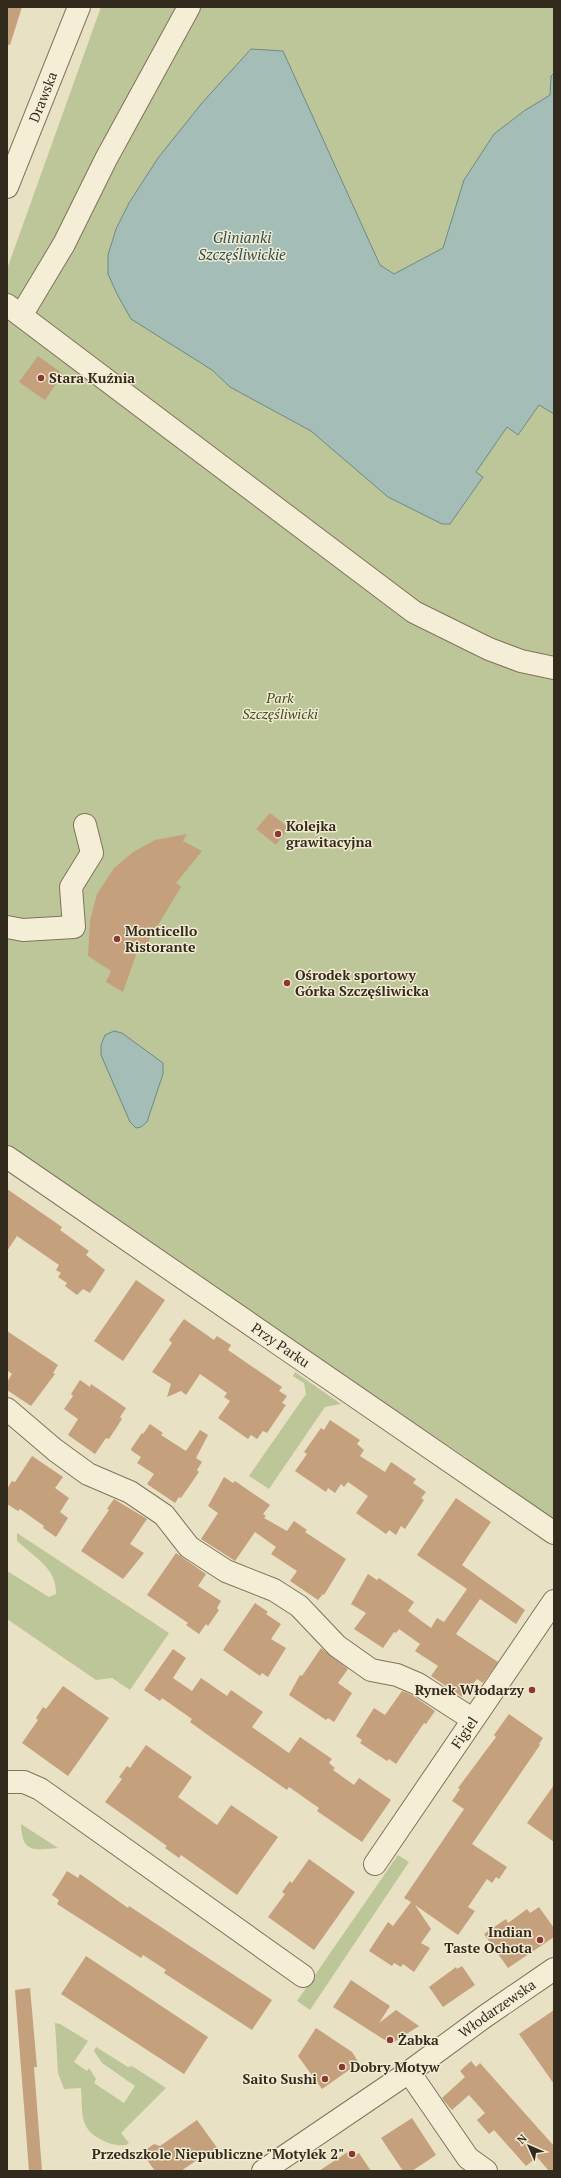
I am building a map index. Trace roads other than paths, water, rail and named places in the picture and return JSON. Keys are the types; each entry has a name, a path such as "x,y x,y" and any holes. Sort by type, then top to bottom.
{"street":[{"name":"Drawska","path":"7,187 79,7"},
{"path":"189,7 106,159 64,244 14,310 414,612 489,649 521,661 554,668"},
{"path":"7,927 23,930 74,927 71,887 92,853 85,825"},
{"name":"Przy Parku","path":"7,1157 554,1533"},
{"path":"7,1409 55,1450 88,1474 130,1492 164,1515 189,1547 226,1571 274,1590 299,1606 337,1646 371,1670 397,1676 418,1684 472,1719"},
{"name":"Figiel","path":"374,1864 554,1601"},
{"path":"7,1782 24,1782 40,1789 303,1976"},
{"name":"Włodarzewska","path":"263,2171 409,2072 484,2017 554,1969"},
{"path":"409,2072 468,2158 486,2171"}],"water":[{"name":"Glinianki Szczęśliwickie","path":"251,49 283,51 380,265 394,274 443,248 464,180 494,134 524,111 550,95 551,76 554,73 554,414 539,405 518,435 507,427 476,472 483,477 450,524 442,524 388,497 311,431 230,387 212,370 131,319 108,274 108,255 116,229 129,203 158,158 202,103"},
{"path":"114,1031 122,1033 163,1063 163,1074 147,1122 141,1127 136,1128 130,1122 101,1055 101,1045 105,1035"}],"place":[{"name":"Stara Kuźnia","path":"41,378"},
{"name":"Kolejka grawitacyjna","path":"278,834"},
{"name":"Monticello Ristorante","path":"117,939"},
{"name":"Ośrodek sportowy Górka Szczęśliwicka","path":"287,983"},
{"name":"Rynek Włodarzy","path":"532,1690"},
{"name":"Indian Taste Ochota","path":"540,1940"},
{"name":"Żabka","path":"390,2040"},
{"name":"Dobry Motyw","path":"342,2067"},
{"name":"Saito Sushi","path":"325,2079"},
{"name":"Przedszkole Niepubliczne \"Motylek 2\"","path":"352,2154"}],"park label":[{"name":"Park Szczęśliwicki","path":"280,706"}]}
